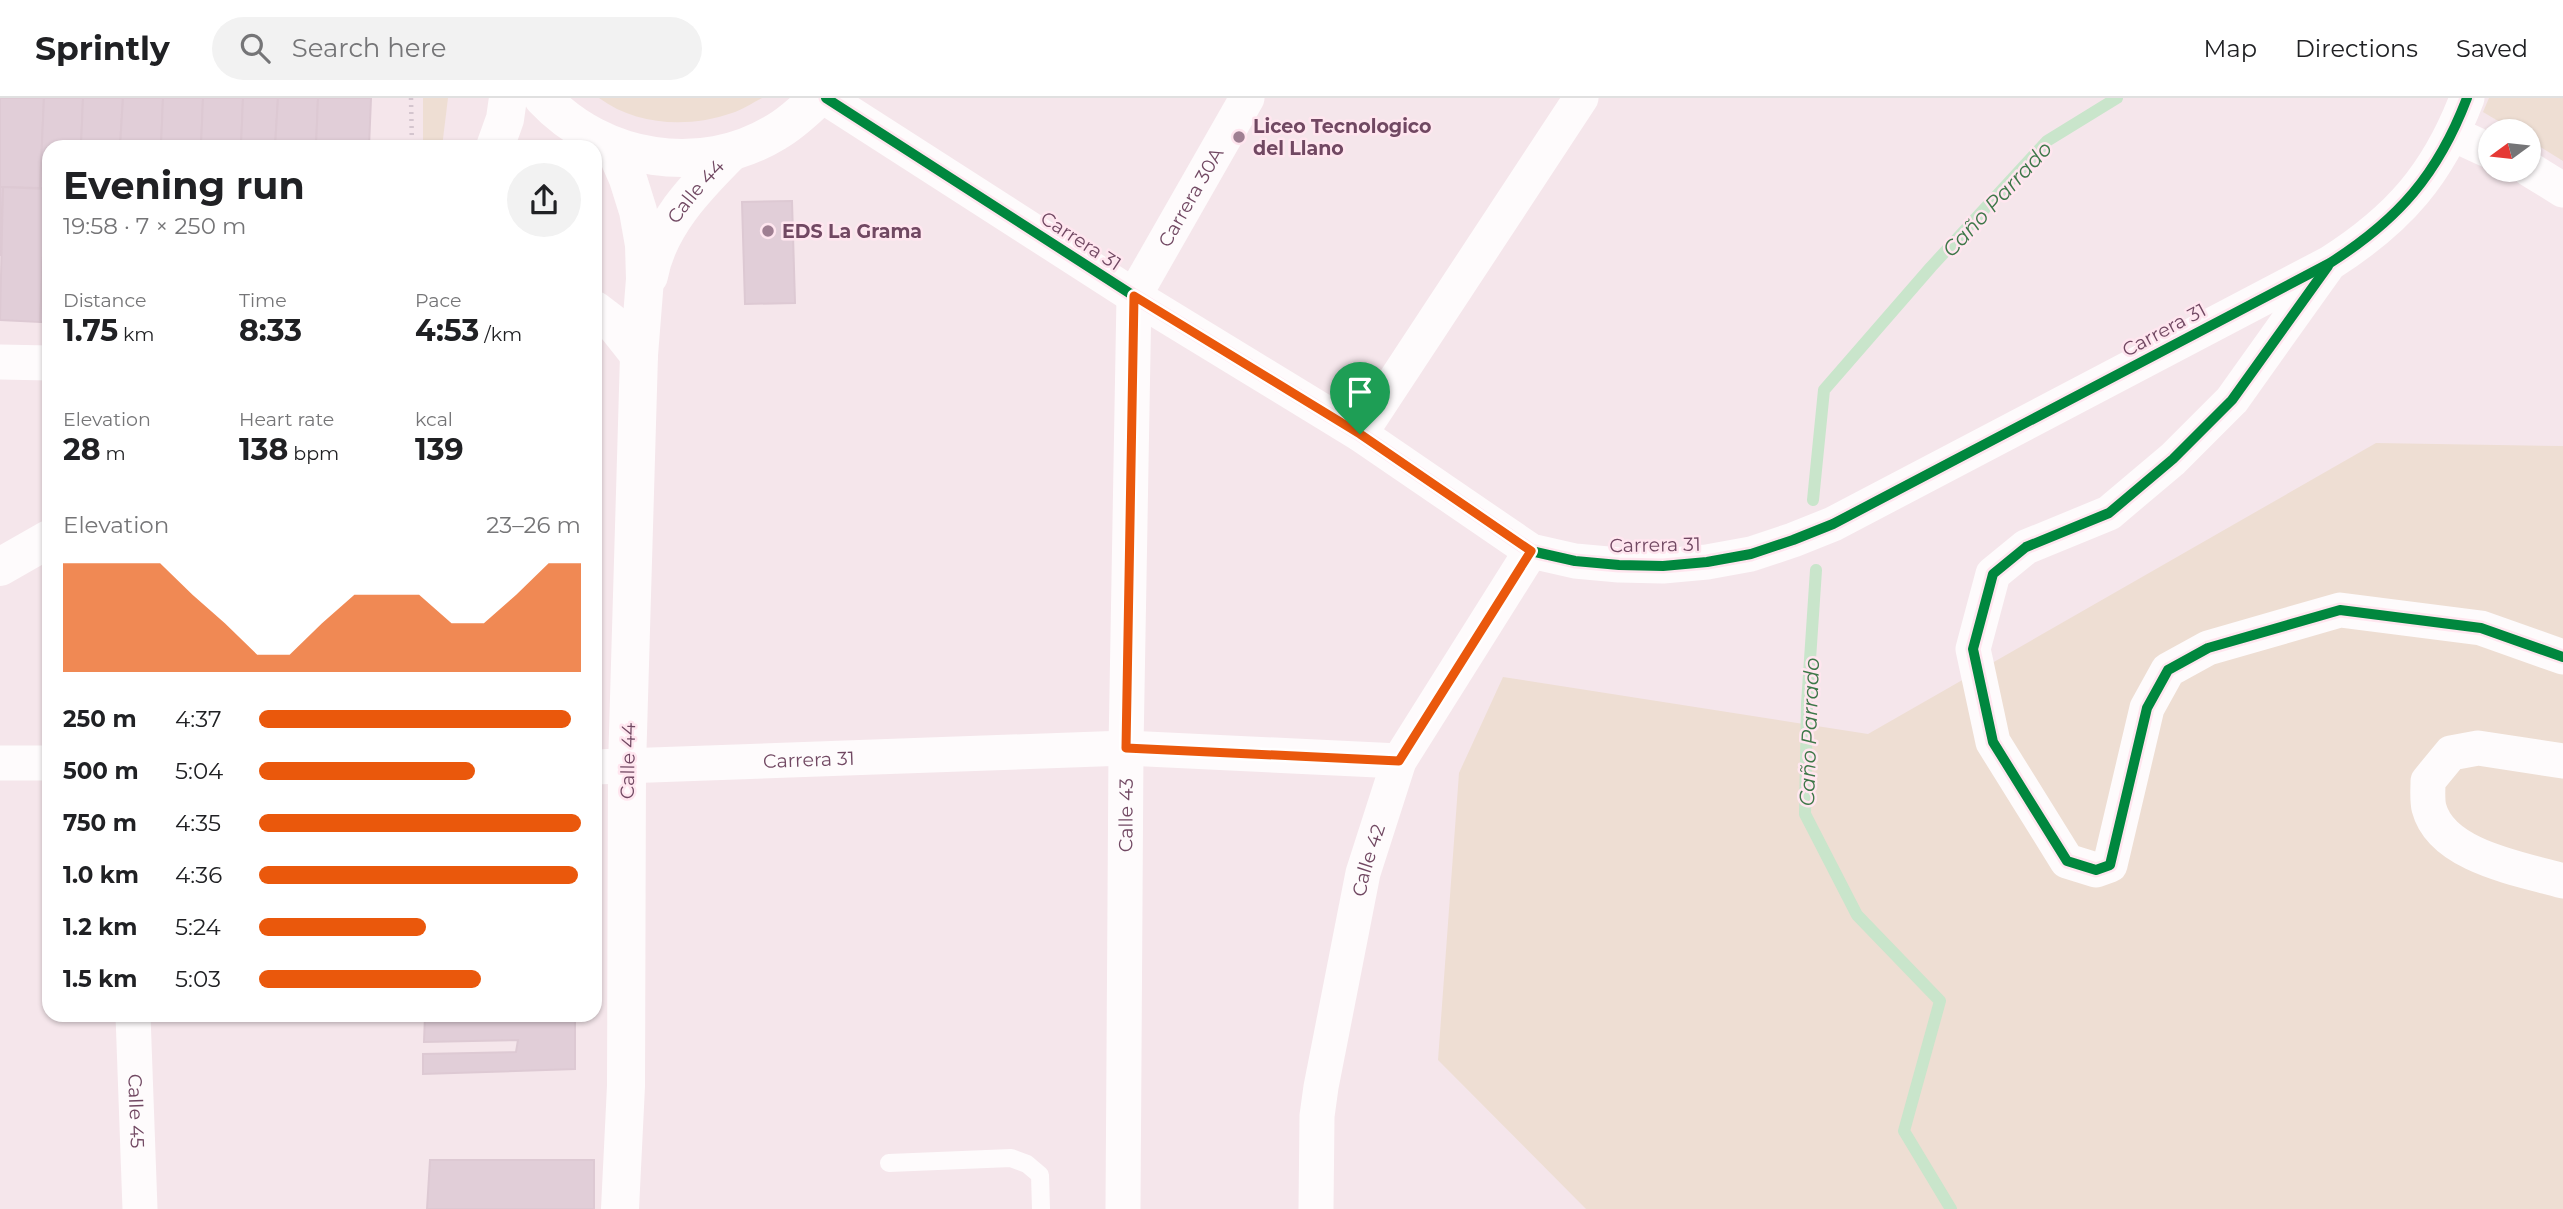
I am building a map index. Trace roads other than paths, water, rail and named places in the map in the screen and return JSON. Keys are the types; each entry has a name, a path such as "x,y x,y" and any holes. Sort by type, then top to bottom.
{"main road":[{"path":"498,140 505,119 508,98"},
{"path":"543,98 576,127 596,140"},
{"path":"604,145 642,155 672,159 731,152 776,133 818,98"},
{"name":"Calle 44","path":"604,145 628,179 642,234 645,279 611,767 626,1086 620,1209"},
{"name":"Calle 44","path":"642,313 651,267 670,224 697,186 731,152"},
{"path":"602,315 616,326 639,355"},
{"path":"0,568 42,543"}],"street":[{"name":"Carrera 31","path":"826,98 1134,296 1360,434 1531,551 1586,562 1663,566 1751,554 1833,524 2330,263 2360,244 2413,194 2454,134 2467,98"},
{"name":"Carrera 30A","path":"1134,296 1247,98"},
{"path":"1360,434 1581,98"},
{"path":"2454,134 2478,145"},
{"path":"2541,176 2563,190"},
{"path":"2330,263 2232,400 2173,459 2109,513 2026,547 1993,574 1973,649 1993,742 2067,861 2096,870 2110,865 2147,708 2168,670 2208,648 2340,610 2481,628 2563,657"},
{"name":"Calle 43","path":"1123,1209 1126,748 1134,296"},
{"path":"0,362 42,363"},
{"name":"Calle 42","path":"1316,1209 1317,1116 1326,1062 1363,873 1399,761 1531,551"},
{"name":"Carrera 31","path":"611,767 1126,748 1399,761"},
{"path":"2563,761 2478,748 2451,753 2428,781 2429,809 2442,832 2479,857 2563,881"},
{"path":"0,763 42,763"},
{"name":"Calle 45","path":"133,1022 140,1209"}],"lane":[{"path":"889,1163 1011,1157 1027,1164 1040,1175 1041,1209"}],"waterway":[{"name":"Caño Parrado","path":"1813,500 1824,390 1931,267 2047,141 2117,98"},
{"name":"Caño Parrado","path":"1816,570 1807,704 1805,814 1857,915 1940,1001 1904,1131 1951,1209"}],"place":[{"name":"Liceo Tecnologico del Llano","path":"1239,137"},
{"name":"EDS La Grama","path":"768,231"}]}
